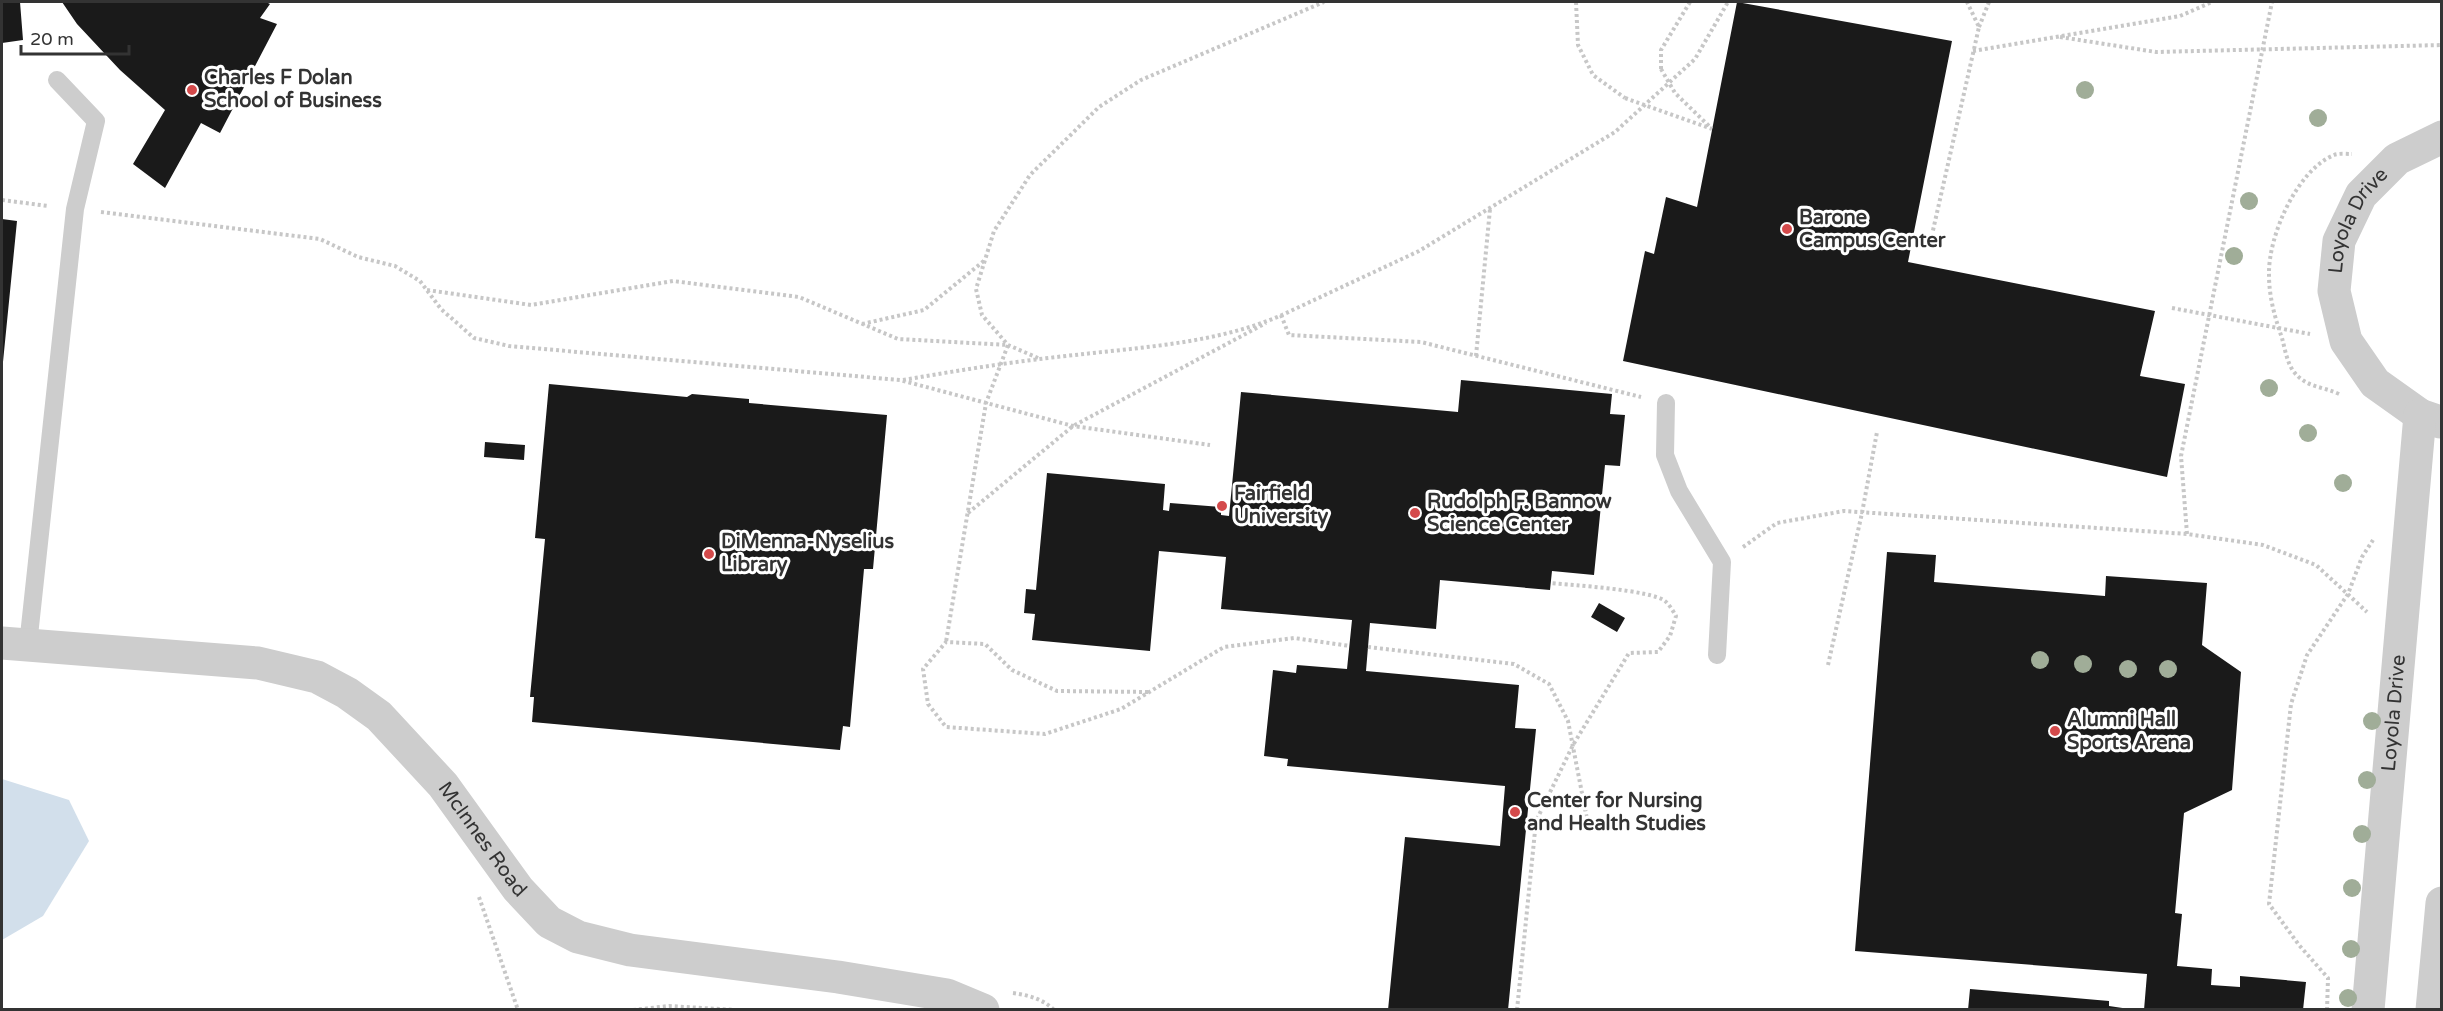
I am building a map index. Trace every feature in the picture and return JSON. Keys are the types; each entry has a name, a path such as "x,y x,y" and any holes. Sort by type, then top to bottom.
{"street":[{"name":"Loyola Drive","path":"2368,1010 2431,419 2375,383 2346,341 2334,291 2339,241 2361,195 2397,159 2442,137"},
{"name":"McInnes Road","path":"15,644 258,663 317,677 347,693 379,716 443,784 518,889 549,922 578,937 630,950 838,977 947,995 983,1010"},
{"path":"2432,1010 2442,903"}],"lane":[{"path":"15,644 75,209 96,121 57,81"},
{"path":"1666,403 1665,455 1678,491 1722,562 1717,655"}],"path":[{"path":"1008,345 982,315 976,289 994,231 1030,175 1099,107 1141,80 1324,2"},
{"path":"1576,2 1578,45 1593,75 1625,98 1712,129 1675,93 1661,69 1661,50 1690,2"},
{"path":"900,380 1001,364 1190,341 1268,321 1282,315 1419,251 1616,132 1695,59 1728,2"},
{"path":"1967,2 1978,27"},
{"path":"1929,248 1978,27 1989,2"},
{"path":"1973,51 2180,16 2212,2"},
{"path":"2187,534 2181,456 2272,2"},
{"path":"2060,37 2156,52 2442,45"},
{"path":"2340,395 2309,386 2293,372 2271,301 2269,273 2274,244 2286,208 2296,188 2314,168 2336,154 2359,153"},
{"path":"2,200 320,239 358,257 395,266 420,281 441,309 474,338 509,346 900,380 1073,426 1210,445"},
{"path":"1476,356 1490,208"},
{"path":"861,324 924,310 986,260"},
{"path":"427,290 531,305 673,281 799,297 898,339 1008,345 1039,359"},
{"path":"2172,308 2346,341"},
{"path":"1282,315 1289,335 1421,342 1666,403"},
{"path":"967,513 1073,426 1282,315"},
{"path":"1008,345 986,403 946,642 923,669 928,704 946,727 1045,734 1121,709 1224,647 1294,638 1350,646"},
{"path":"1828,664 1862,513 1877,432"},
{"path":"1722,562 1777,523 1844,511 2187,534 2264,545 2316,565 2372,617"},
{"path":"2327,1010 2328,978 2299,945 2269,904 2291,704 2307,655 2348,594 2362,557 2378,533"},
{"path":"1517,1010 1536,821 1573,745 1629,653 1658,652 1670,636 1676,616 1665,601 1644,592 1550,583"},
{"path":"946,642 985,644 1012,670 1057,691 1148,692"},
{"path":"1368,647 1514,664 1549,684 1568,721 1587,819"},
{"path":"479,894 518,1010"},
{"path":"633,1010 669,1006 736,1010"}],"shaded area":[{"path":"2,779 69,800 89,841 43,916 2,940"}],"building":[{"path":"2,2 20,2 23,40 2,43"},
{"name":"Charles F Dolan School of Business","path":"62,2 266,2 270,4 260,18 277,24 220,133 201,123 165,188 133,164 165,110 120,70 77,24"},
{"name":"Barone Campus Center","path":"1737,2 1952,41 1908,262 2155,311 2140,376 2185,384 2167,477 1623,361 1645,251 1654,254 1666,197 1697,207"},
{"path":"2,219 17,221 3,362 2,362"},
{"name":"Rudolph F. Bannow Science Center","path":"1461,380 1612,394 1610,414 1625,415 1620,466 1605,465 1594,575 1552,571 1550,590 1440,580 1436,629 1370,623 1366,671 1519,685 1515,728 1536,729 1508,1010 1388,1010 1405,837 1500,846 1505,786 1287,766 1288,759 1264,756 1273,670 1296,673 1297,665 1347,669 1352,620 1221,609 1226,557 1159,551 1150,651 1032,640 1035,614 1024,613 1026,589 1036,590 1047,473 1165,484 1163,510 1169,511 1170,503 1221,507 1221,515 1229,516 1241,392 1458,412"},
{"name":"DiMenna-Nyselius Library","path":"549,384 687,397 692,394 749,399 749,403 887,415 873,569 864,569 850,727 843,726 840,750 532,722 534,697 530,697 545,539 535,538"},
{"path":"485,442 525,445 524,460 484,457"},
{"name":"Alumni Hall Sports Arena","path":"1887,552 1936,555 1934,582 2105,596 2106,576 2207,583 2202,645 2241,672 2232,790 2184,813 2175,913 2182,914 2177,966 2212,969 2211,985 2240,987 2240,976 2306,982 2303,1010 2144,1010 2147,974 1855,951"},
{"path":"1599,603 1625,618 1617,632 1591,617"},
{"path":"1970,989 2109,1001 2109,1006 2136,1010 1968,1010"}],"place":[{"name":"Charles F Dolan School of Business","path":"192,90"},
{"name":"Barone Campus Center","path":"1787,229"},
{"name":"Fairfield University","path":"1222,506"},
{"name":"Rudolph F. Bannow Science Center","path":"1415,513"},
{"name":"DiMenna-Nyselius Library","path":"709,554"},
{"name":"Alumni Hall Sports Arena","path":"2055,731"},
{"name":"Center for Nursing and Health Studies","path":"1515,812"}]}
